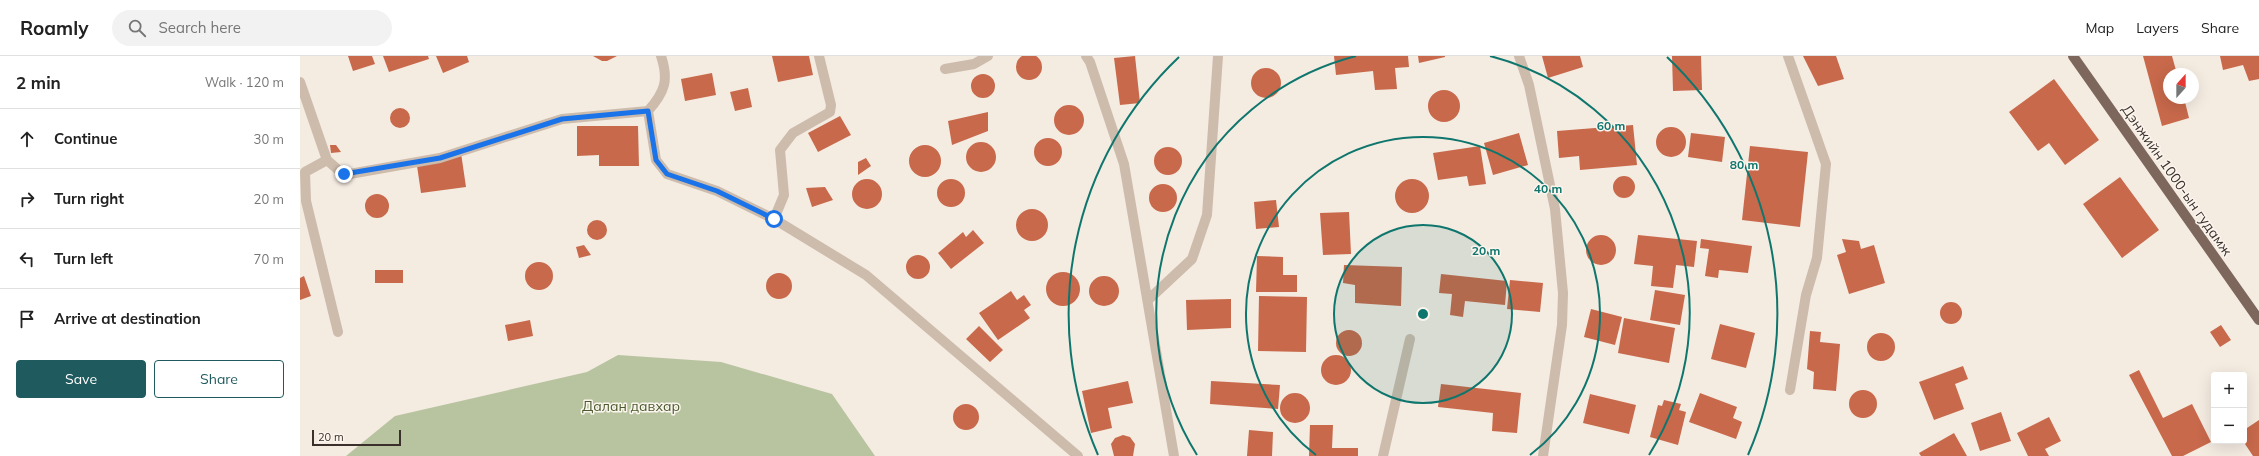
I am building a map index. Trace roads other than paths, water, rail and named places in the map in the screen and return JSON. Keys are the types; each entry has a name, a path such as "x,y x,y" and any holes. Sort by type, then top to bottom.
{"main road":[{"name":"Дэнжийн 1000-ын гудамж","path":"2073,56 2259,320"}],"street":[{"path":"300,82 327,160 344,174 440,158 562,119 648,111 661,97 666,72 661,56"},
{"path":"774,219 784,195 780,150 792,133 830,112 831,105 820,56"},
{"path":"945,69 974,64 988,56"},
{"path":"1086,56 1090,62 1124,164 1174,456"},
{"path":"1148,300 1192,259 1207,215 1218,56"},
{"path":"1519,56 1529,85 1555,209 1563,293 1562,325 1543,456"},
{"path":"1788,56 1826,164 1817,258 1806,295 1790,390"},
{"path":"648,111 656,160 667,174 717,191 774,219 866,275 1078,456"},
{"path":"327,160 305,172 306,202 338,332"},
{"path":"1383,456 1410,339"}],"park label":[{"name":"Далан давхар","path":"631,406"}]}
